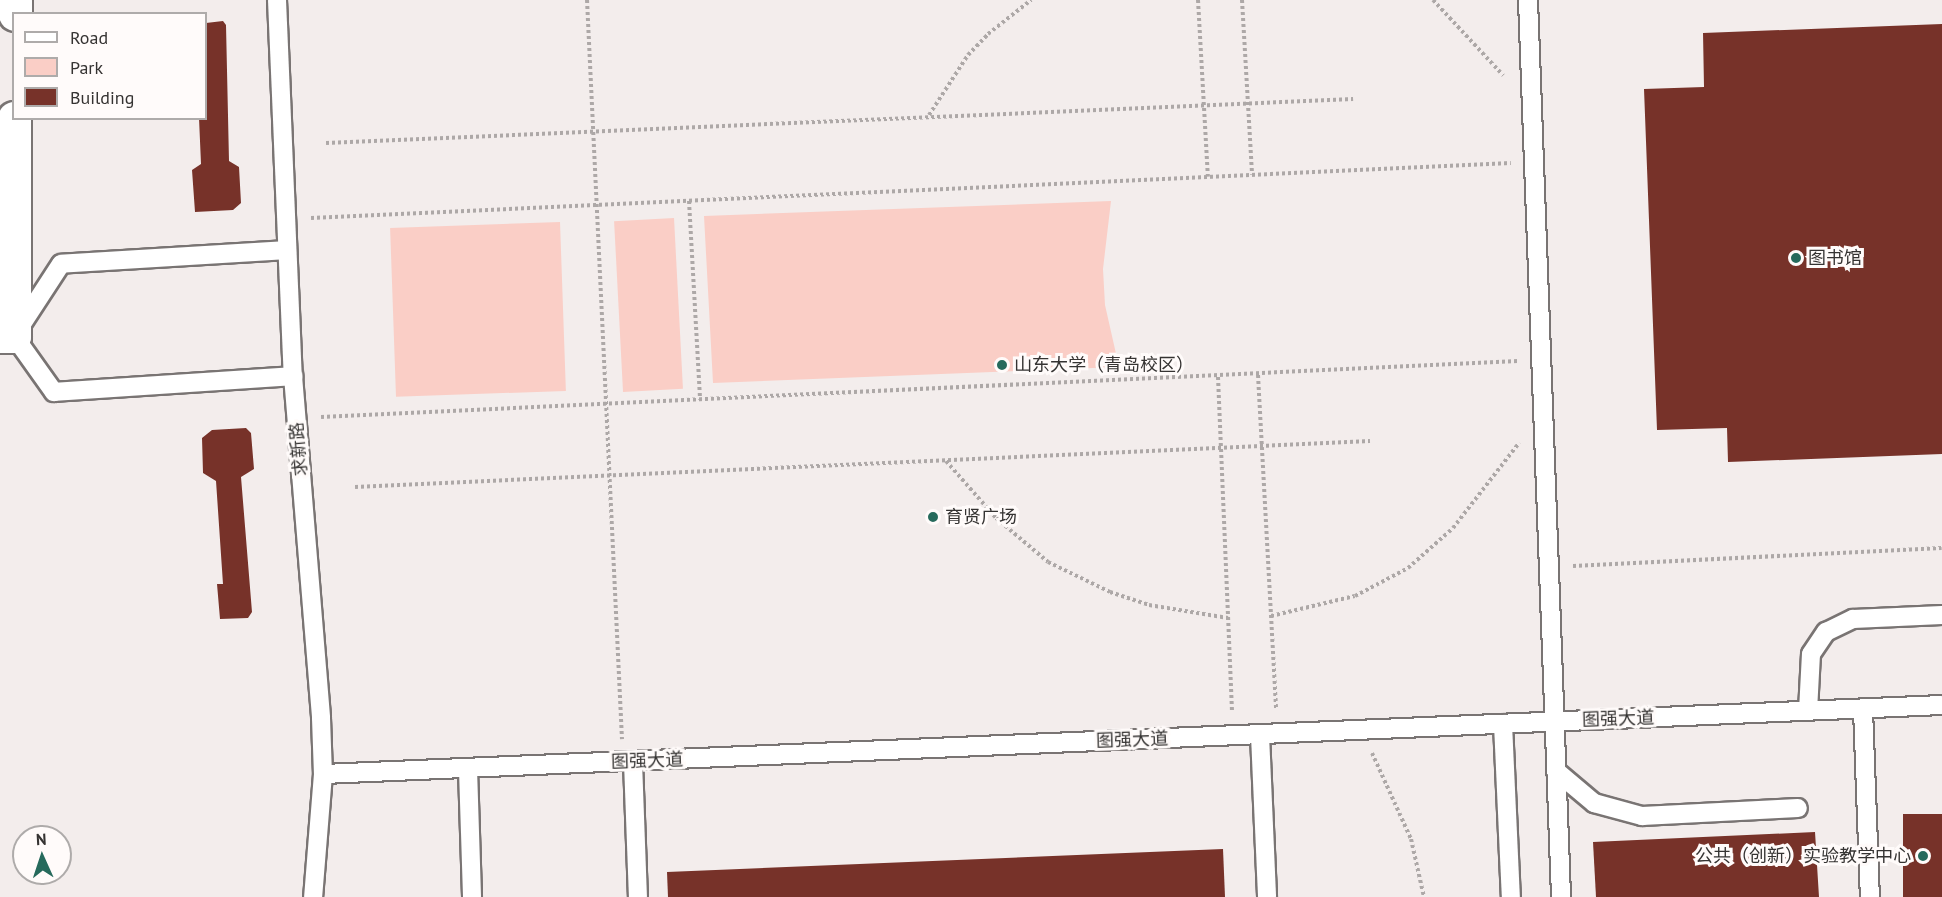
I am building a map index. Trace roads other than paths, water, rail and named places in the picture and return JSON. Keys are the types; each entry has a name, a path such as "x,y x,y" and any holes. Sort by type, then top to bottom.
{"street":[{"path":"7,336 14,120"}],"lane":[{"name":"求新路","path":"277,0 293,376 323,774 313,897"},
{"path":"1528,0 1561,897"},
{"path":"287,250 62,264 7,336 54,392 293,376"},
{"path":"1808,711 1811,654 1826,633 1853,619 1942,615"},
{"name":"图强大道","path":"323,774 1942,705"},
{"path":"1863,709 1870,897"},
{"path":"1503,724 1511,897"},
{"path":"1267,897 1269,735"},
{"path":"628,762 638,897"},
{"path":"468,769 472,897"},
{"path":"1556,771 1594,803 1642,816 1798,808"}],"place":[{"name":"图书馆","path":"1796,258"},
{"name":"山东大学（青岛校区）","path":"1002,365"},
{"name":"育贤广场","path":"933,517"},
{"name":"公共（创新）实验教学中心","path":"1923,856"}]}
